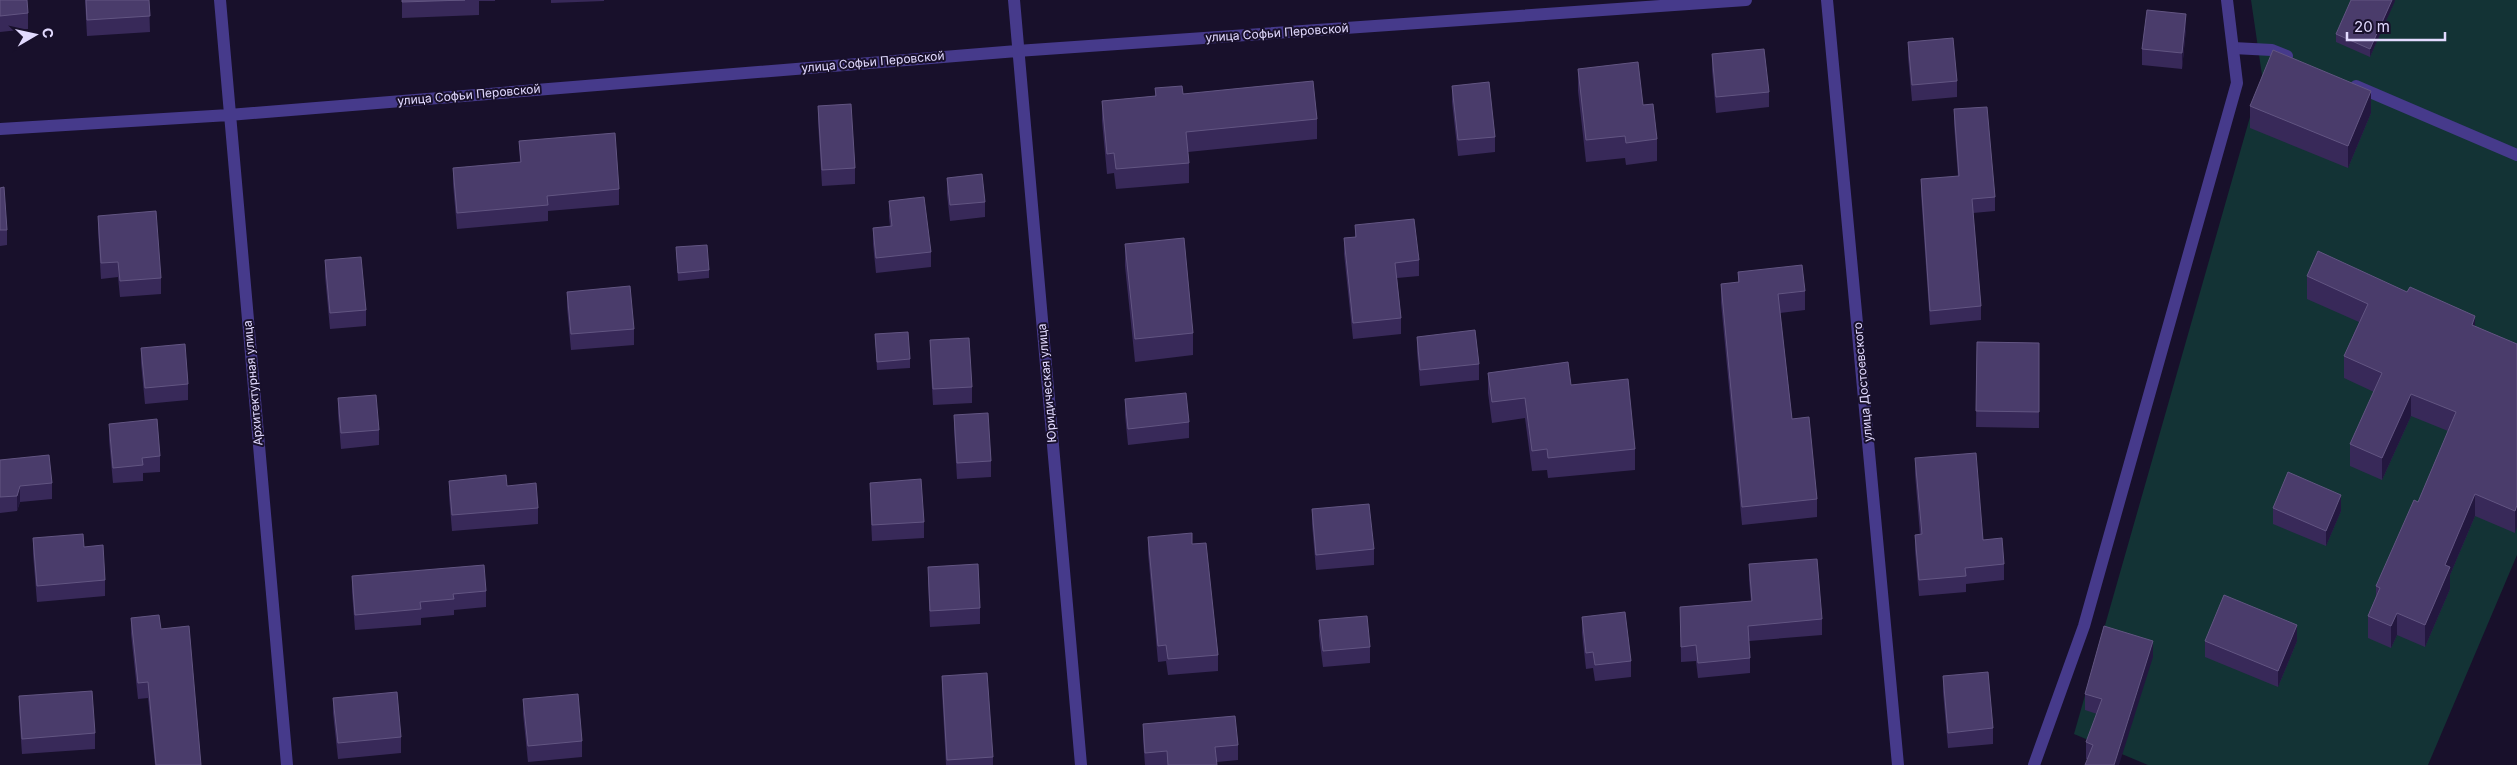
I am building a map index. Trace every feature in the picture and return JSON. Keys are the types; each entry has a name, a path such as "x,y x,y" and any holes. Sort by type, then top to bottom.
{"street":[{"name":"Архитектурная улица","path":"220,0 228,115 287,765"},
{"name":"Юридическая улица","path":"1014,0 1081,765"},
{"name":"улица Софьи Перовской","path":"0,129 228,115 1017,51 1746,0"},
{"name":"улица Достоевского","path":"1827,0 1898,765"},
{"path":"2034,765 2084,626 2237,83 2227,0"},
{"path":"2233,48 2272,50 2300,61"},
{"path":"2345,81 2517,155"}],"green space":[{"path":"2251,0 2517,0 2517,555 2428,765 2148,765 2074,734 2262,75"}],"building":[{"path":"0,0 27,0 28,13 0,16"},
{"path":"86,0 149,0 150,16 87,20"},
{"path":"402,0 465,0 402,2"},
{"path":"2351,0 2392,0 2370,49 2336,34"},
{"path":"2147,10 2186,14 2182,53 2142,49"},
{"path":"1953,38 1957,81 1912,85 1908,42"},
{"path":"1764,49 1769,92 1716,97 1712,54"},
{"path":"2273,50 2371,91 2348,146 2250,106"},
{"path":"1638,62 1643,105 1653,104 1657,139 1626,143 1625,136 1586,140 1578,69"},
{"path":"1313,81 1317,119 1186,132 1189,163 1116,169 1114,153 1107,154 1102,101 1156,96 1155,88 1182,86 1183,94"},
{"path":"1489,82 1495,137 1458,140 1452,86"},
{"path":"851,104 855,168 822,170 818,106"},
{"path":"1987,107 1995,197 1972,199 1981,306 1930,311 1921,179 1959,176 1954,109"},
{"path":"615,133 619,189 547,196 548,205 457,213 453,168 521,162 519,141"},
{"path":"982,174 985,202 950,205 947,178"},
{"path":"4,187 7,230 0,230 0,188"},
{"path":"924,197 931,252 876,258 873,228 892,226 889,201"},
{"path":"156,211 161,278 120,281 118,262 101,263 98,216"},
{"path":"1414,219 1419,260 1395,263 1401,318 1353,323 1344,238 1356,237 1355,225"},
{"path":"1184,238 1193,333 1135,339 1125,244"},
{"path":"707,245 709,270 678,273 676,247"},
{"path":"2318,251 2407,292 2410,287 2475,316 2472,325 2517,344 2517,505 2515,511 2475,494 2445,565 2450,567 2425,625 2397,613 2391,626 2368,616 2380,588 2376,586 2414,500 2418,502 2456,412 2411,394 2382,458 2350,444 2382,373 2344,356 2368,304 2307,276"},
{"path":"361,257 366,310 330,313 325,260"},
{"path":"1802,265 1805,291 1778,294 1792,419 1809,417 1817,499 1742,507 1721,284 1739,282 1738,272"},
{"path":"630,286 634,329 571,334 567,292"},
{"path":"1475,330 1479,364 1420,370 1417,337"},
{"path":"908,332 910,359 877,362 875,334"},
{"path":"969,338 972,387 933,389 930,340"},
{"path":"1977,342 2039,343 2039,412 1976,411"},
{"path":"185,344 188,384 145,388 141,348"},
{"path":"1568,362 1571,385 1628,379 1635,449 1548,458 1547,449 1532,451 1525,398 1492,402 1488,373"},
{"path":"1186,393 1189,422 1128,429 1125,399"},
{"path":"376,395 379,430 341,433 338,398"},
{"path":"988,413 991,461 957,463 954,415"},
{"path":"157,419 160,456 142,458 143,465 113,468 109,424"},
{"path":"1976,453 1983,540 2002,538 2004,564 1965,568 1966,576 1919,580 1915,535 1922,534 1915,458"},
{"path":"49,455 52,483 20,486 17,496 0,497 0,460"},
{"path":"2288,472 2341,495 2326,531 2273,508"},
{"path":"506,475 507,486 536,483 538,508 452,515 449,481"},
{"path":"921,479 924,522 872,525 870,483"},
{"path":"1369,504 1374,549 1316,555 1312,509"},
{"path":"1192,533 1192,544 1206,543 1218,655 1168,659 1166,645 1158,646 1148,537"},
{"path":"83,534 84,547 103,545 105,580 37,586 33,538"},
{"path":"1817,559 1822,619 1748,626 1750,658 1698,663 1696,645 1681,647 1680,607 1752,601 1749,564"},
{"path":"978,564 980,608 930,611 928,567"},
{"path":"484,565 486,591 453,594 454,599 420,602 421,609 355,615 352,576"},
{"path":"2224,595 2297,625 2278,671 2205,641"},
{"path":"1625,612 1631,661 1595,665 1593,652 1586,653 1582,617"},
{"path":"159,615 161,629 189,626 201,765 156,765 148,682 138,683 131,618"},
{"path":"1367,616 1370,647 1323,651 1319,620"},
{"path":"2104,626 2153,641 2114,765 2085,765 2093,745 2086,742 2102,699 2085,694"},
{"path":"1988,672 1993,728 1948,733 1943,676"},
{"path":"987,673 993,757 947,760 942,676"},
{"path":"92,691 95,733 22,739 19,696"},
{"path":"397,692 401,737 338,743 333,698"},
{"path":"578,694 582,741 528,746 523,699"},
{"path":"1235,716 1238,745 1215,747 1217,765 1168,765 1167,751 1145,753 1143,724"}]}
